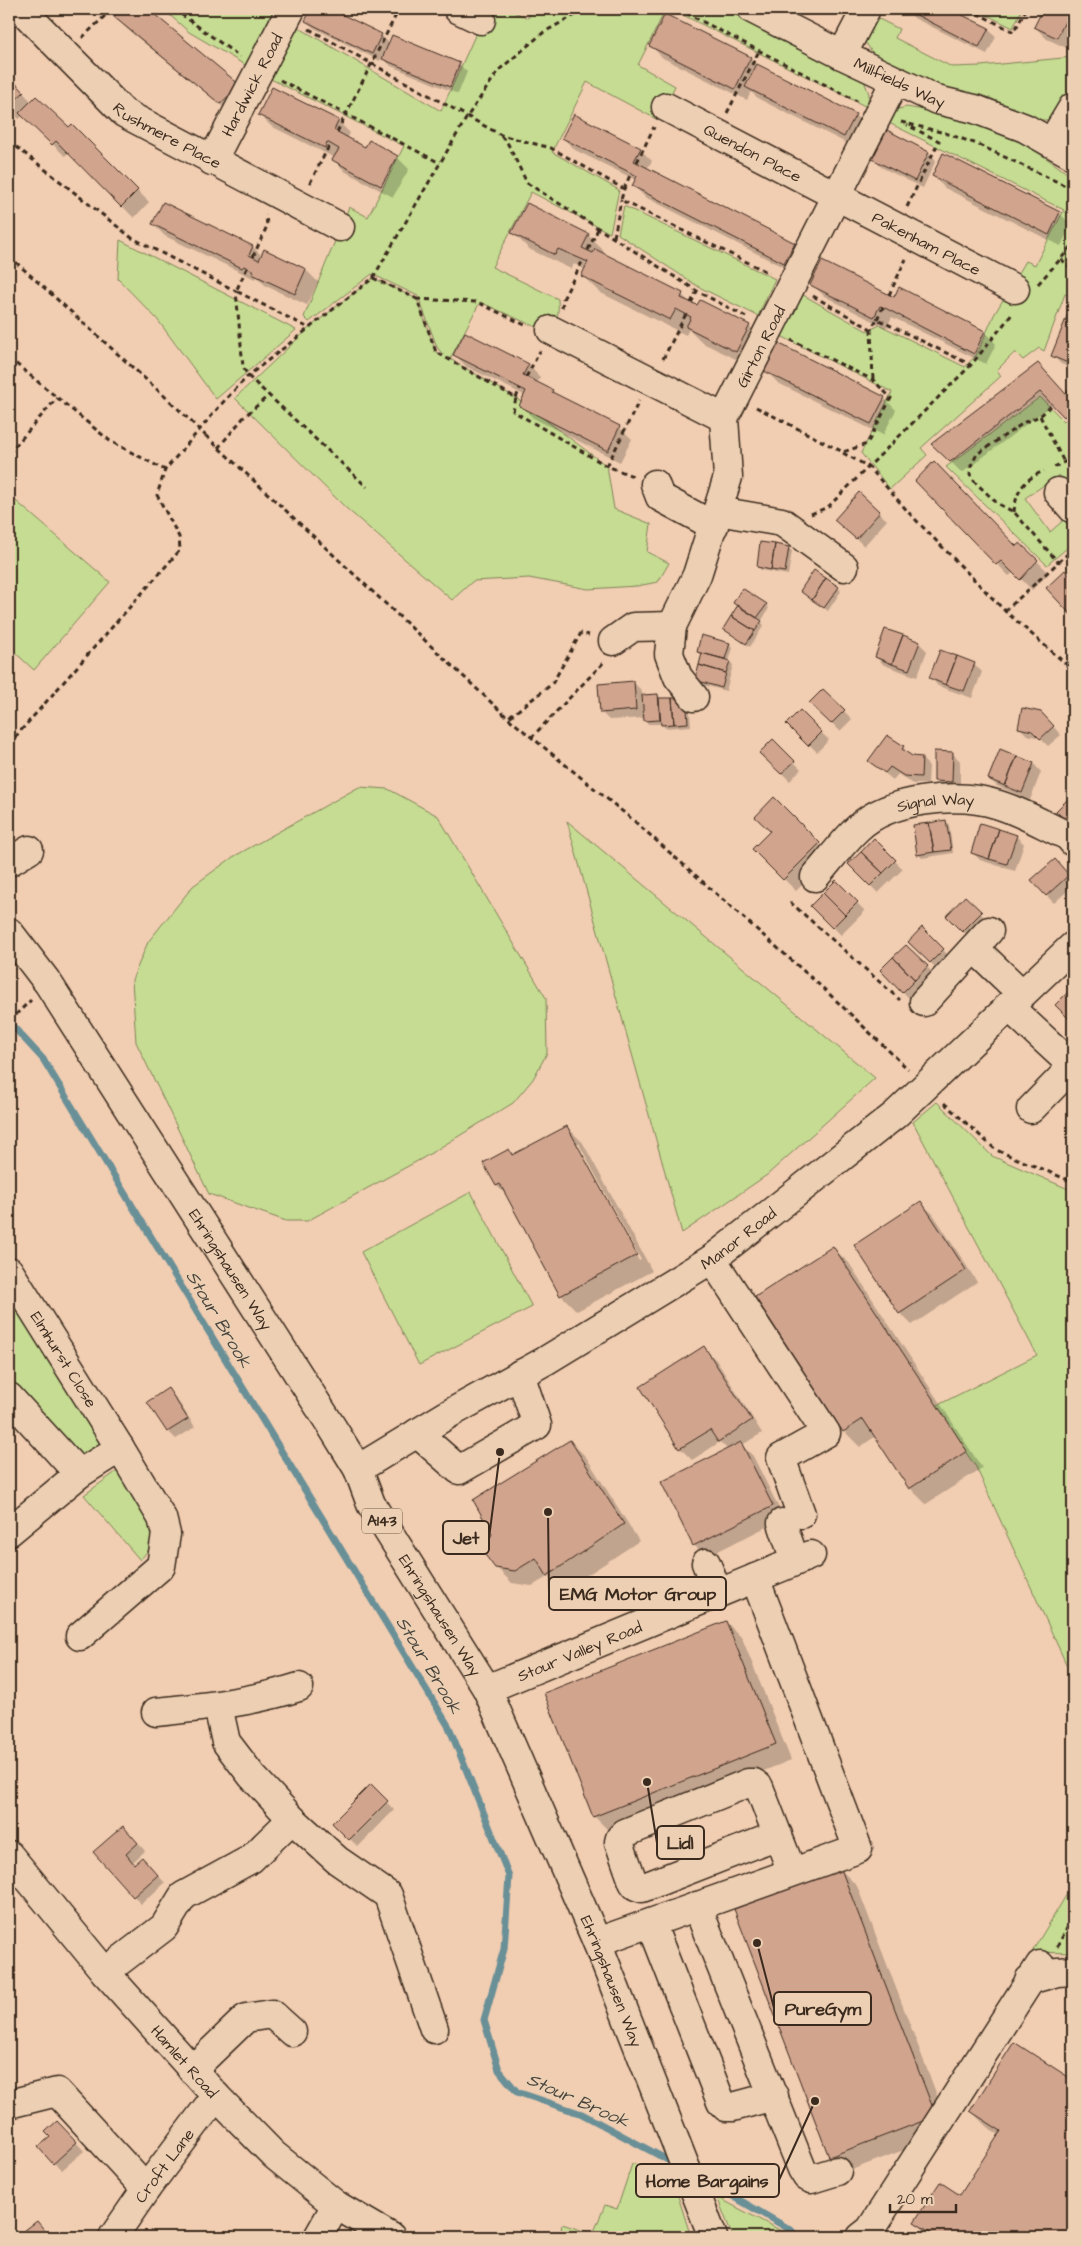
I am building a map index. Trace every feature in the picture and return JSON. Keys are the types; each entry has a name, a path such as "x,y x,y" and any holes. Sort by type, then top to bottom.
{"street":[{"name":"Rushmere Place","path":"21,9 124,113 340,227"},
{"name":"Millfields Way","path":"752,9 842,55 937,100 975,109 1009,121 1062,148 1073,107"},
{"path":"842,55 866,9"},
{"name":"Hardwick Road","path":"212,161 288,13"},
{"name":"Girton Road","path":"730,406 838,197 895,81"},
{"name":"Quendon Place","path":"666,108 838,197"},
{"name":"Pakenham Place","path":"838,197 907,232 1020,297"},
{"path":"549,333 730,406 728,476 697,575 672,626 669,654 678,677 694,697"},
{"path":"655,484 660,497 716,518 782,522 844,567"},
{"path":"613,641 633,627 672,626"},
{"name":"Signal Way","path":"815,877 858,827 884,810 924,801 970,798 1000,805 1068,836 1073,842"},
{"name":"Ehringshausen Way","path":"9,932 48,983 358,1469 371,1504 487,1689 597,1942 713,2237"},
{"path":"924,1002 982,939 1015,1000 1073,1066 1030,1109"},
{"name":"Manor Road","path":"358,1469 712,1259 895,1115 1073,946"},
{"name":"Stour Valley Road","path":"487,1689 803,1558 792,1518 781,1458 826,1432 712,1259"},
{"name":"Elmhurst Close","path":"9,1271 162,1518 166,1534 161,1566 80,1636"},
{"path":"417,1433 459,1470 537,1425 520,1374"},
{"path":"9,1397 78,1474"},
{"path":"9,1532 78,1474 120,1448"},
{"path":"706,1563 718,1593"},
{"path":"597,1942 858,1849 755,1578"},
{"path":"156,1712 256,1700 300,1687"},
{"path":"218,1706 226,1742 252,1776 292,1819 337,1860 388,1895 434,2029"},
{"path":"778,1835 642,1888 636,1886 633,1882 619,1842 625,1833 748,1783 754,1783 759,1787 778,1835 792,1872"},
{"path":"104,1972 164,1927 183,1896 251,1859 292,1819"},
{"name":"Hamlet Road","path":"9,1855 104,1972 216,2096 274,2155 336,2206 391,2237"},
{"path":"697,1906 802,2169 807,2177 811,2179 837,2171"},
{"path":"651,1923 721,2102 726,2106 733,2107 774,2096"},
{"path":"871,2235 1035,1973 1073,1971"},
{"path":"192,2070 246,2018 272,2014 292,2032"},
{"path":"9,2104 57,2092 146,2189"},
{"name":"Croft Lane","path":"113,2237 146,2189 216,2096"},
{"path":"318,2237 336,2206"}],"path":[{"path":"66,55 112,9"},
{"path":"174,9 203,32 259,69 440,163"},
{"path":"337,132 399,9"},
{"path":"9,744 180,550 179,536 158,495 165,470 248,376 373,278 467,118 499,70 544,32 586,9"},
{"path":"969,9 1014,32 1026,9"},
{"path":"979,14 982,9"},
{"path":"1032,9 1036,11 1037,9"},
{"path":"288,13 371,66 467,118 501,135 551,148 624,189"},
{"path":"715,134 759,51"},
{"path":"637,162 666,108"},
{"path":"888,295 907,232 939,141 902,123"},
{"path":"501,135 508,144 527,183 697,291 770,330 873,380 890,398 867,444 843,452"},
{"path":"9,142 132,238 309,328"},
{"path":"253,257 267,226 265,218 287,200 330,144"},
{"path":"614,237 621,200 631,173"},
{"path":"621,200 793,285 871,329"},
{"path":"588,250 598,229"},
{"path":"782,522 828,506 971,365 1020,297 1073,246"},
{"path":"9,256 171,402 508,718 633,820 824,989"},
{"path":"1061,259 1073,270"},
{"path":"526,377 562,308 563,299 583,260"},
{"path":"247,268 236,291 243,367 248,376 367,486"},
{"path":"373,278 417,299 477,302 549,333"},
{"path":"692,303 697,291"},
{"path":"417,299 436,352 516,398"},
{"path":"873,380 871,329 883,307"},
{"path":"877,319 971,365"},
{"path":"9,358 110,441 165,470"},
{"path":"1067,393 1073,386"},
{"path":"520,388 513,411 607,466"},
{"path":"218,448 244,417 269,395"},
{"path":"9,453 57,398"},
{"path":"730,406 793,428 869,467 910,514 1005,611 1073,670"},
{"path":"1051,406 1040,416 1025,422 977,454 971,466 970,475 998,504 1014,512 1058,562"},
{"path":"1040,416 1064,462"},
{"path":"1005,611 1073,549"},
{"path":"508,718 552,684 581,633 621,643 531,738"},
{"path":"508,718 513,712"},
{"path":"790,902 913,1011 924,1002"},
{"path":"9,1021 19,1011"},
{"path":"996,1150 1073,1182"},
{"path":"1035,1973 1052,1956 1073,1917"}],"green space":[{"path":"163,9 267,9 441,111 487,9 507,9 528,18 533,9 666,9 638,65 675,86 658,120 587,82 552,152 619,190 610,233 531,192 492,267 558,299 558,313 554,325 547,332 480,302 450,359 516,398 607,466 614,509 651,524 647,552 669,563 658,582 637,586 588,589 529,578 473,581 452,600 346,508 235,398 309,328 373,278 417,299 436,352 443,355 437,347 418,296 372,274 309,322 304,317 349,207 368,217 404,146 257,72 189,32"},
{"path":"671,9 726,9 863,78 869,94 867,107"},
{"path":"975,9 1022,9 1013,28"},
{"path":"875,17 899,29 895,38 952,67 1073,57 1073,88 1053,118 1037,120 990,98 940,87 875,56 865,42 864,35"},
{"path":"907,107 954,117 995,131 1034,150 1073,178 1073,297 1065,294 1044,351 1039,348 1023,360 1015,352 997,370 1001,376 921,448 927,455 890,489 861,453 892,392 775,333 796,291 867,331 880,325 965,367 977,354 994,315 1026,261 1035,265 1064,210 885,121 894,110"},
{"path":"624,206 775,279 758,316 699,287 618,234"},
{"path":"120,240 296,330 216,399 157,319 118,279"},
{"path":"1040,397 1064,421 1073,413 1073,491 1059,475 1025,498 1050,532 1073,512 1073,543 1047,565 946,467"},
{"path":"9,495 110,582 34,670 9,647"},
{"path":"359,787 388,789 438,816 546,998 547,1053 533,1079 513,1103 423,1158 307,1221 286,1221 209,1194 136,1042 132,980 148,942 193,886 233,857"},
{"path":"567,821 875,1078 767,1175 682,1233"},
{"path":"937,1102 992,1156 1073,1191 1073,1679 976,1467 934,1407 1037,1355 913,1122"},
{"path":"471,1192 532,1307 419,1365 361,1252"},
{"path":"9,1293 100,1443 96,1451 79,1460 9,1386"},
{"path":"120,1469 153,1520 152,1546 140,1560 84,1495"},
{"path":"1073,1884 1073,1953 1032,1952"},
{"path":"632,2164 670,2171 691,2237 560,2237 562,2224 593,2234 605,2205 617,2209"},
{"path":"717,2197 787,2234 790,2237 733,2237"}],"building":[{"path":"122,9 148,9 240,85 220,104 114,17"},
{"path":"311,9 331,9 382,34 372,54 305,21"},
{"path":"905,9 950,9 989,28 979,47"},
{"path":"1043,9 1071,9 1057,38 1034,27"},
{"path":"665,14 751,57 735,89 649,46"},
{"path":"392,35 460,63 450,87 382,59"},
{"path":"757,64 856,114 844,137 745,87"},
{"path":"9,76 24,92 9,106"},
{"path":"272,87 339,120 334,130 365,147 369,140 398,156 381,186 332,160 339,149 327,142 325,148 258,115"},
{"path":"36,96 69,127 72,124 138,190 121,207 56,141 52,145 19,113"},
{"path":"574,114 641,148 634,161 795,243 784,263 632,186 637,176 562,138"},
{"path":"887,130 929,152 915,181 872,159"},
{"path":"943,153 1060,212 1049,235 932,176"},
{"path":"163,202 253,246 249,255 259,260 264,249 306,269 295,294 252,274 254,271 244,266 242,268 152,224"},
{"path":"527,203 589,234 582,248 593,253 595,249 683,293 681,298 697,305 700,300 750,325 736,352 686,327 691,317 676,309 670,320 581,276 588,262 558,249 555,255 511,233"},
{"path":"822,261 894,297 899,287 985,331 974,354 883,307 880,306 874,317 810,285"},
{"path":"1073,301 1073,365 1051,356"},
{"path":"465,332 529,364 523,375 553,390 552,392 620,426 608,451 519,406 526,391 453,355"},
{"path":"778,343 885,397 871,424 764,371"},
{"path":"1038,363 1073,402 1073,408 1064,417 1040,392 950,462 931,444"},
{"path":"934,461 1016,546 1020,543 1038,560 1020,580 1001,561 996,565 915,481"},
{"path":"859,492 880,512 856,539 834,520"},
{"path":"760,542 775,544 771,570 757,567"},
{"path":"775,544 789,547 785,572 771,570"},
{"path":"814,570 826,578 812,600 800,591"},
{"path":"1065,570 1073,579 1073,617 1046,588"},
{"path":"826,578 839,587 824,608 812,600"},
{"path":"742,588 767,604 757,618 733,603"},
{"path":"738,605 762,621 755,631 731,616"},
{"path":"731,616 755,631 746,644 723,629"},
{"path":"885,629 903,635 892,664 875,657"},
{"path":"701,635 730,643 725,659 697,652"},
{"path":"903,635 920,642 909,670 892,664"},
{"path":"940,650 957,656 946,685 929,678"},
{"path":"702,653 730,661 726,673 699,665"},
{"path":"957,656 975,663 964,691 946,685"},
{"path":"699,665 726,673 722,688 695,680"},
{"path":"634,681 636,710 600,713 598,684"},
{"path":"823,689 845,710 831,724 809,703"},
{"path":"658,694 660,720 644,721 642,695"},
{"path":"686,697 688,723 674,724 672,698"},
{"path":"659,698 672,698 674,724 661,725"},
{"path":"1022,708 1041,712 1054,726 1040,739 1032,731 1018,728"},
{"path":"800,710 822,732 808,746 786,724"},
{"path":"887,735 904,746 902,749 912,756 922,757 921,777 904,776 890,767 885,773 868,761"},
{"path":"773,739 795,761 781,774 759,753"},
{"path":"1000,749 1017,756 1005,786 988,779"},
{"path":"934,751 953,752 952,782 934,781"},
{"path":"1017,756 1034,763 1022,793 1005,786"},
{"path":"774,797 820,843 783,880 752,849 770,831 755,817"},
{"path":"1068,799 1073,804 1073,828 1056,811"},
{"path":"946,820 951,850 934,852 929,823"},
{"path":"929,823 934,852 917,855 913,825"},
{"path":"980,823 999,829 989,859 971,853"},
{"path":"999,829 1017,835 1007,864 989,859"},
{"path":"874,838 896,860 883,873 861,852"},
{"path":"861,852 883,873 870,886 848,864"},
{"path":"1055,859 1069,875 1046,896 1031,880"},
{"path":"836,880 858,902 845,915 823,893"},
{"path":"823,893 845,915 832,928 810,906"},
{"path":"965,896 982,912 962,932 946,916"},
{"path":"922,927 944,949 930,963 908,942"},
{"path":"906,945 928,966 915,980 893,957"},
{"path":"893,957 915,980 902,993 880,970"},
{"path":"1069,991 1073,995 1073,1023 1055,1005"},
{"path":"567,1126 637,1255 560,1296 500,1184 496,1186 483,1163 509,1149 512,1155"},
{"path":"921,1201 966,1270 899,1314 854,1245"},
{"path":"833,1246 967,1451 909,1489 863,1419 843,1432 755,1297"},
{"path":"704,1346 752,1420 718,1442 710,1430 679,1449 640,1387"},
{"path":"168,1388 188,1419 167,1432 147,1402"},
{"path":"570,1440 624,1524 547,1576 536,1558 515,1571 495,1568 483,1552 492,1534 473,1500"},
{"path":"741,1442 773,1506 693,1546 661,1482"},
{"path":"726,1621 776,1744 593,1817 544,1693"},
{"path":"371,1784 388,1801 349,1840 332,1823"},
{"path":"123,1826 138,1843 126,1854 134,1864 142,1857 158,1875 133,1897 93,1852"},
{"path":"841,1869 936,2116 829,2157 734,1909"},
{"path":"1014,2042 1073,2080 1073,2237 938,2237 914,2222 940,2182 960,2195 1001,2131 970,2111"},
{"path":"57,2121 77,2142 53,2164 38,2147 50,2137 45,2132"},
{"path":"37,2221 50,2237 16,2237"}],"waterway":[{"name":"Stour Brook","path":"9,1022 43,1059 449,1727 509,1876 504,1949 484,2020 499,2070 517,2092 582,2114 675,2164"},
{"name":"Stour Brook","path":"698,2176 791,2230 797,2237"}],"place":[{"name":"Jet","path":"500,1452"},
{"name":"EMG Motor Group","path":"548,1512"},
{"name":"Lidl","path":"647,1782"},
{"name":"PureGym","path":"757,1943"},
{"name":"Home Bargains","path":"815,2101"}]}
